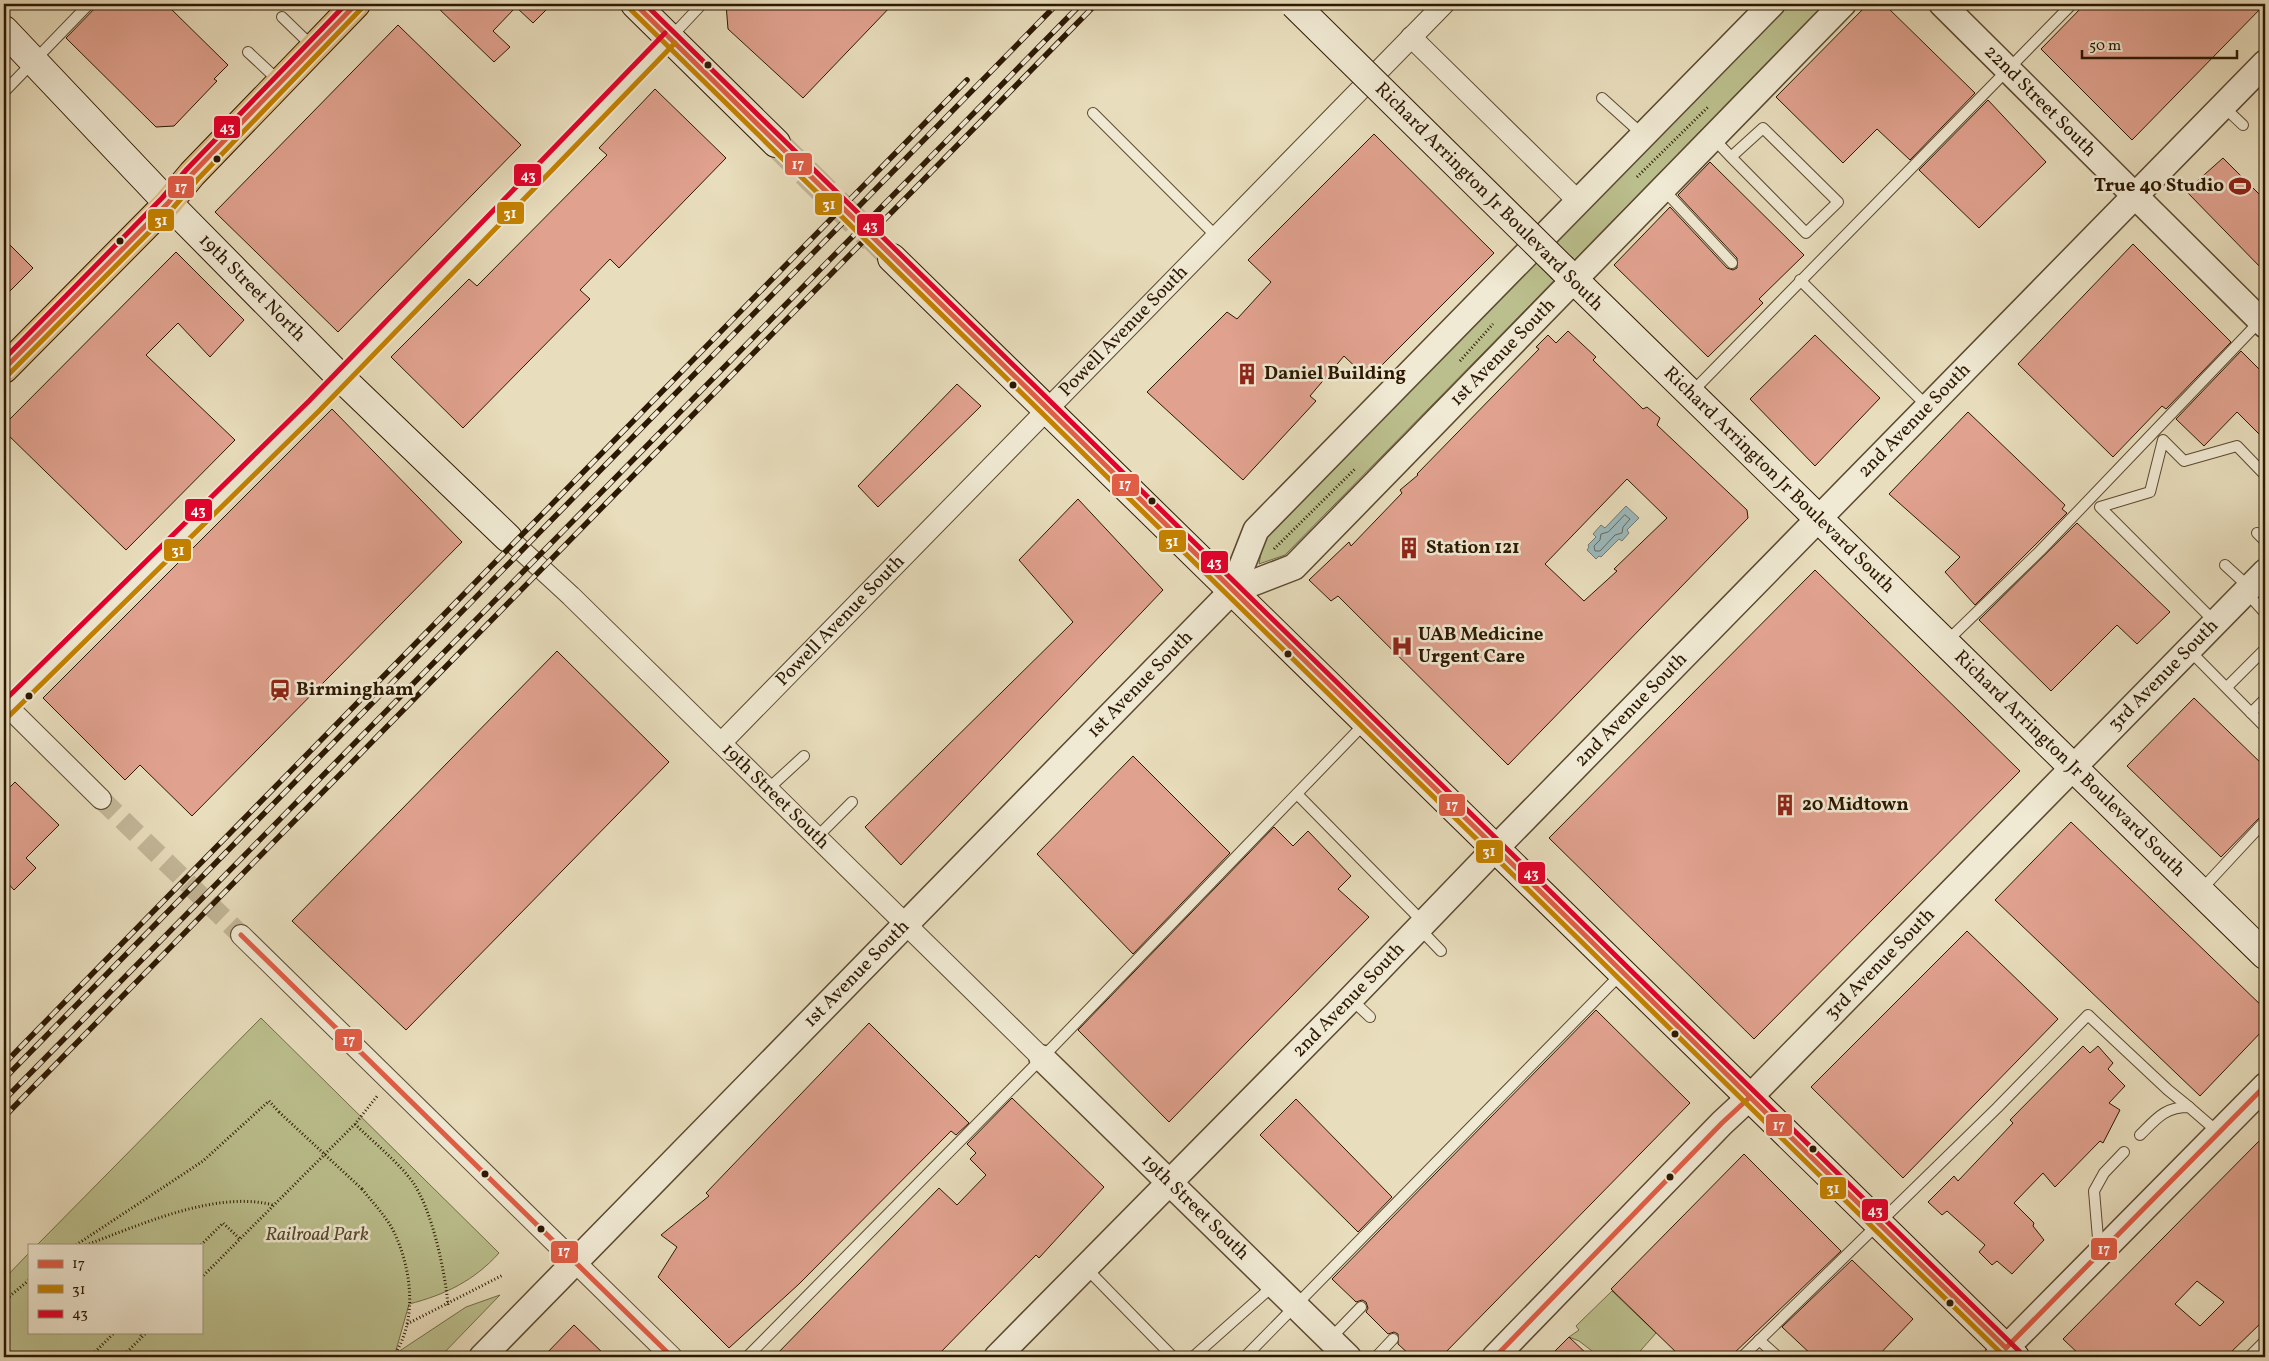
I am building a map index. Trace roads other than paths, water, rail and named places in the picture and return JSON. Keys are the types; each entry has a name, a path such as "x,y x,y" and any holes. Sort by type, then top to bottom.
{"main road":[{"path":"4,369 168,203 192,174 312,47 356,4"},
{"path":"635,4 776,143"},
{"name":"Richard Arrington Jr Boulevard South","path":"1294,4 1818,521 2265,954"},
{"name":"19th Street North","path":"4,30 168,203 341,378 508,538"},
{"path":"892,258 1048,408 1495,849 1880,1223 2006,1354"}],"street":[{"name":"Powell Avenue South","path":"721,743 1444,4"},
{"name":"1st Avenue South","path":"482,1357 1232,591 1256,530 1772,4"},
{"name":"1st Avenue South","path":"1232,591 1294,567 1568,275 1663,190 1842,4"},
{"name":"22nd Street South","path":"1942,4 2264,321"},
{"path":"1411,37 1578,201"},
{"path":"101,798 5,707 341,378 670,38"},
{"name":"2nd Avenue South","path":"997,1357 1351,999 1495,849 2265,63"},
{"name":"19th Street South","path":"508,538 571,596 1348,1357"},
{"name":"3rd Avenue South","path":"1495,1357 1722,1123 1750,1097 2253,584"},
{"path":"241,935 672,1357"},
{"path":"2006,1354 2100,1254 2265,1086"}],"lane":[{"path":"4,92 89,4"},
{"path":"670,38 702,4"},
{"path":"1689,394 2072,4"},
{"path":"282,17 312,47"},
{"path":"248,52 280,82"},
{"path":"1602,98 1643,135"},
{"path":"2223,106 2243,125"},
{"path":"1092,113 1216,236"},
{"path":"1712,138 1806,233 1838,202 1762,128 1731,157"},
{"path":"1663,190 1732,262"},
{"path":"1800,280 1928,407"},
{"path":"1944,644 2040,550 2264,321"},
{"path":"2216,623 2100,507 2150,492 2163,440 2184,461 2237,446 2265,475"},
{"path":"2257,533 2265,541"},
{"path":"2225,565 2253,584 2265,613"},
{"path":"2227,687 2265,649"},
{"path":"2189,650 2265,727"},
{"path":"2252,713 2265,699"},
{"path":"747,1357 1042,1058 1366,722"},
{"path":"768,789 804,756"},
{"path":"1297,794 1421,926 1441,951"},
{"path":"817,837 852,802"},
{"path":"2200,891 2265,821"},
{"path":"1245,1357 1622,973"},
{"path":"1351,999 1370,1017"},
{"path":"1742,1357 1880,1223 2088,1015 2168,1090 2219,1133"},
{"path":"2140,1135 2155,1119 2174,1107 2189,1107"},
{"path":"2100,1254 2094,1191 2104,1173 2124,1152"},
{"path":"1086,1267 1173,1357"},
{"path":"1193,1357 1274,1285"},
{"path":"1330,1339 1361,1307"},
{"path":"1376,1357 1393,1339"},
{"path":"1759,1340 1778,1357"},
{"path":"2249,1357 2265,1341"}],"water":[{"path":"1626,506 1639,518 1627,530 1629,533 1622,541 1619,539 1601,557 1599,556 1596,559 1587,550 1588,545 1596,537 1593,534 1601,525 1605,528"}],"tunnel":[{"path":"776,143 873,239"},
{"path":"873,239 892,258"},
{"path":"101,799 241,935"}],"railway":[{"path":"4,1079 1057,4"},
{"path":"4,1100 1081,4"},
{"path":"4,1117 1096,4"},
{"path":"4,1064 967,80"}],"place":[{"name":"True 40 Studio","path":"2240,186"},
{"name":"Daniel Building","path":"1247,374"},
{"name":"Station 121","path":"1409,548"},
{"name":"UAB Medicine Urgent Care","path":"1402,646"},
{"name":"Birmingham","path":"280,690"},
{"name":"20 Midtown","path":"1785,805"}],"park label":[{"name":"Railroad Park","path":"317,1235"}]}
